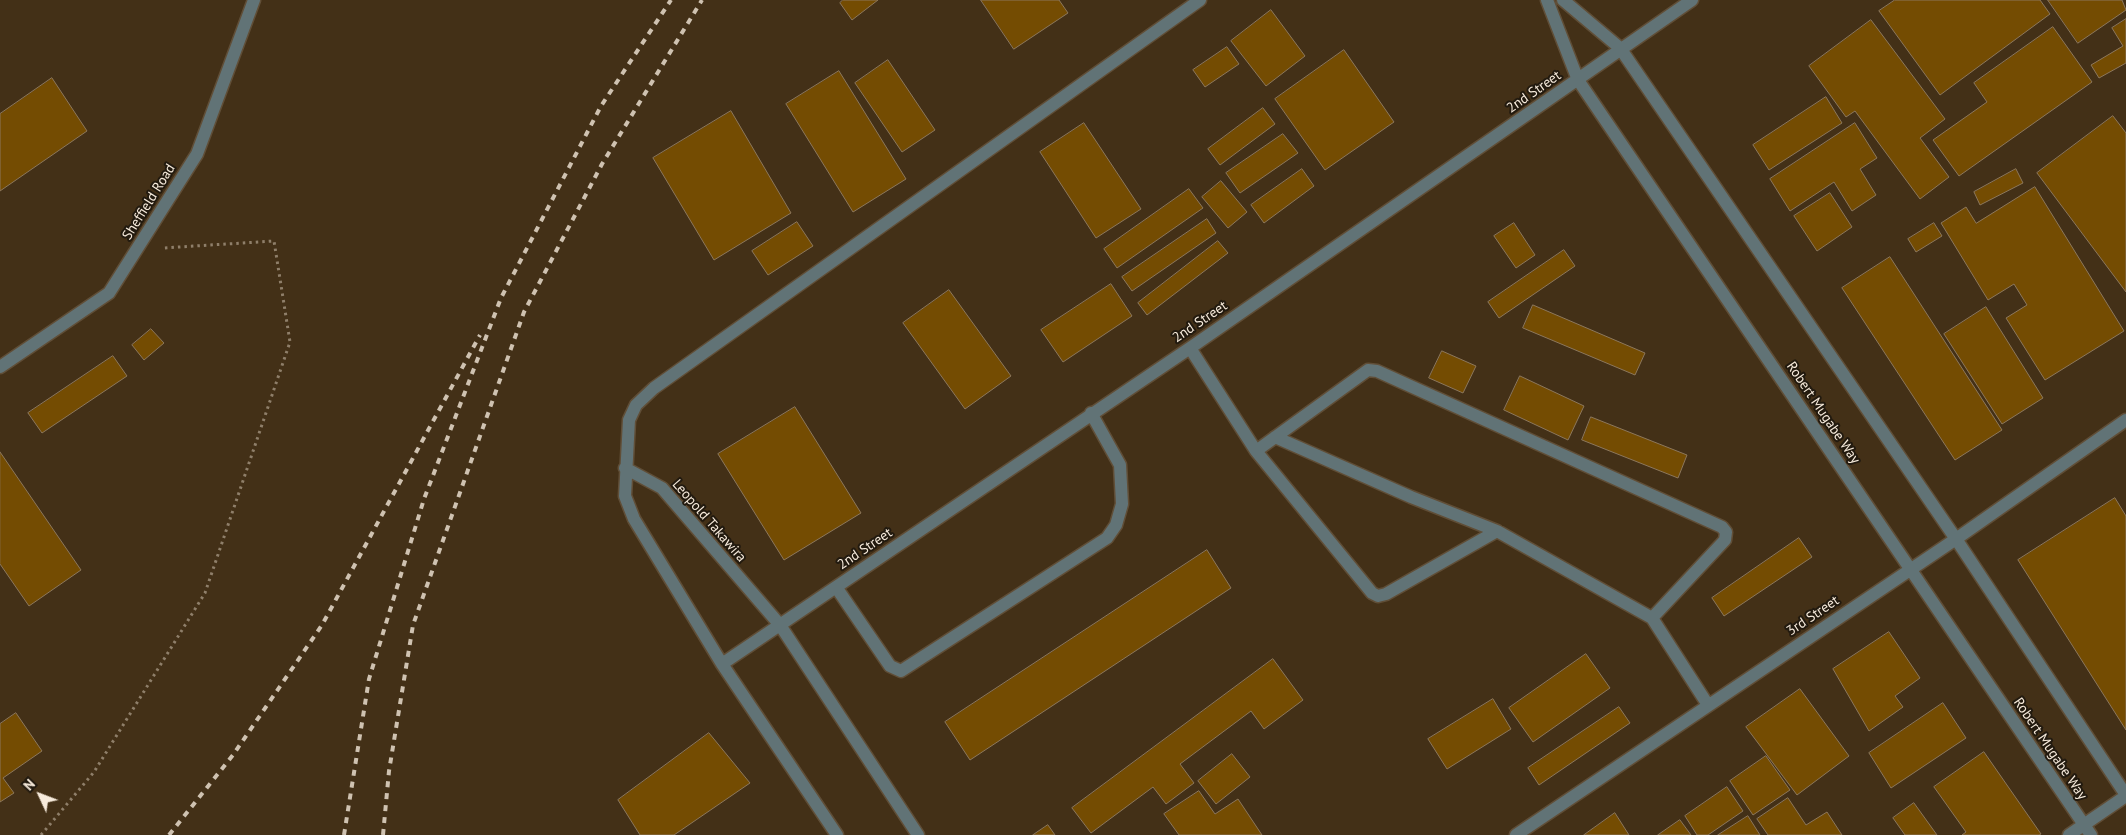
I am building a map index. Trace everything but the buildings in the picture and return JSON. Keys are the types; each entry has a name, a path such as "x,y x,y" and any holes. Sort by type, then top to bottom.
{"street":[{"name":"Sheffield Road","path":"0,367 108,294 197,154 254,0"},
{"path":"837,835 722,664 634,519 625,496 629,420 636,406 654,388 1200,0"},
{"name":"Robert Mugabe Way","path":"1547,0 1578,80 2087,830"},
{"path":"1563,0 1620,48 1956,539 2126,796 2087,830 2069,835"},
{"name":"2nd Street","path":"722,664 1091,413 1190,348 1578,80 1620,48 1692,0"},
{"path":"1190,348 1256,451 1372,593 1378,596 1386,594 1497,531"},
{"path":"1256,451 1368,370 1377,371 1718,524 1726,532 1725,540 1652,618"},
{"path":"836,587 890,666 901,671 1107,538 1116,525 1122,504 1120,465 1091,413"},
{"name":"3rd Street","path":"1516,835 1910,568 1956,539 2126,420"},
{"path":"1275,437 1497,531 1652,618 1708,705"},
{"name":"Leopold Takawira","path":"625,468 662,488 780,625 918,835"}],"path":[{"path":"41,835 94,772 205,593 290,342 274,241 165,250 145,235"}],"railway":[{"path":"344,835 369,679 424,499 501,298 601,106 671,0"},
{"path":"383,835 389,771 413,625 524,312 602,164 702,0"},
{"path":"169,835 233,755 322,625 480,335"}]}
